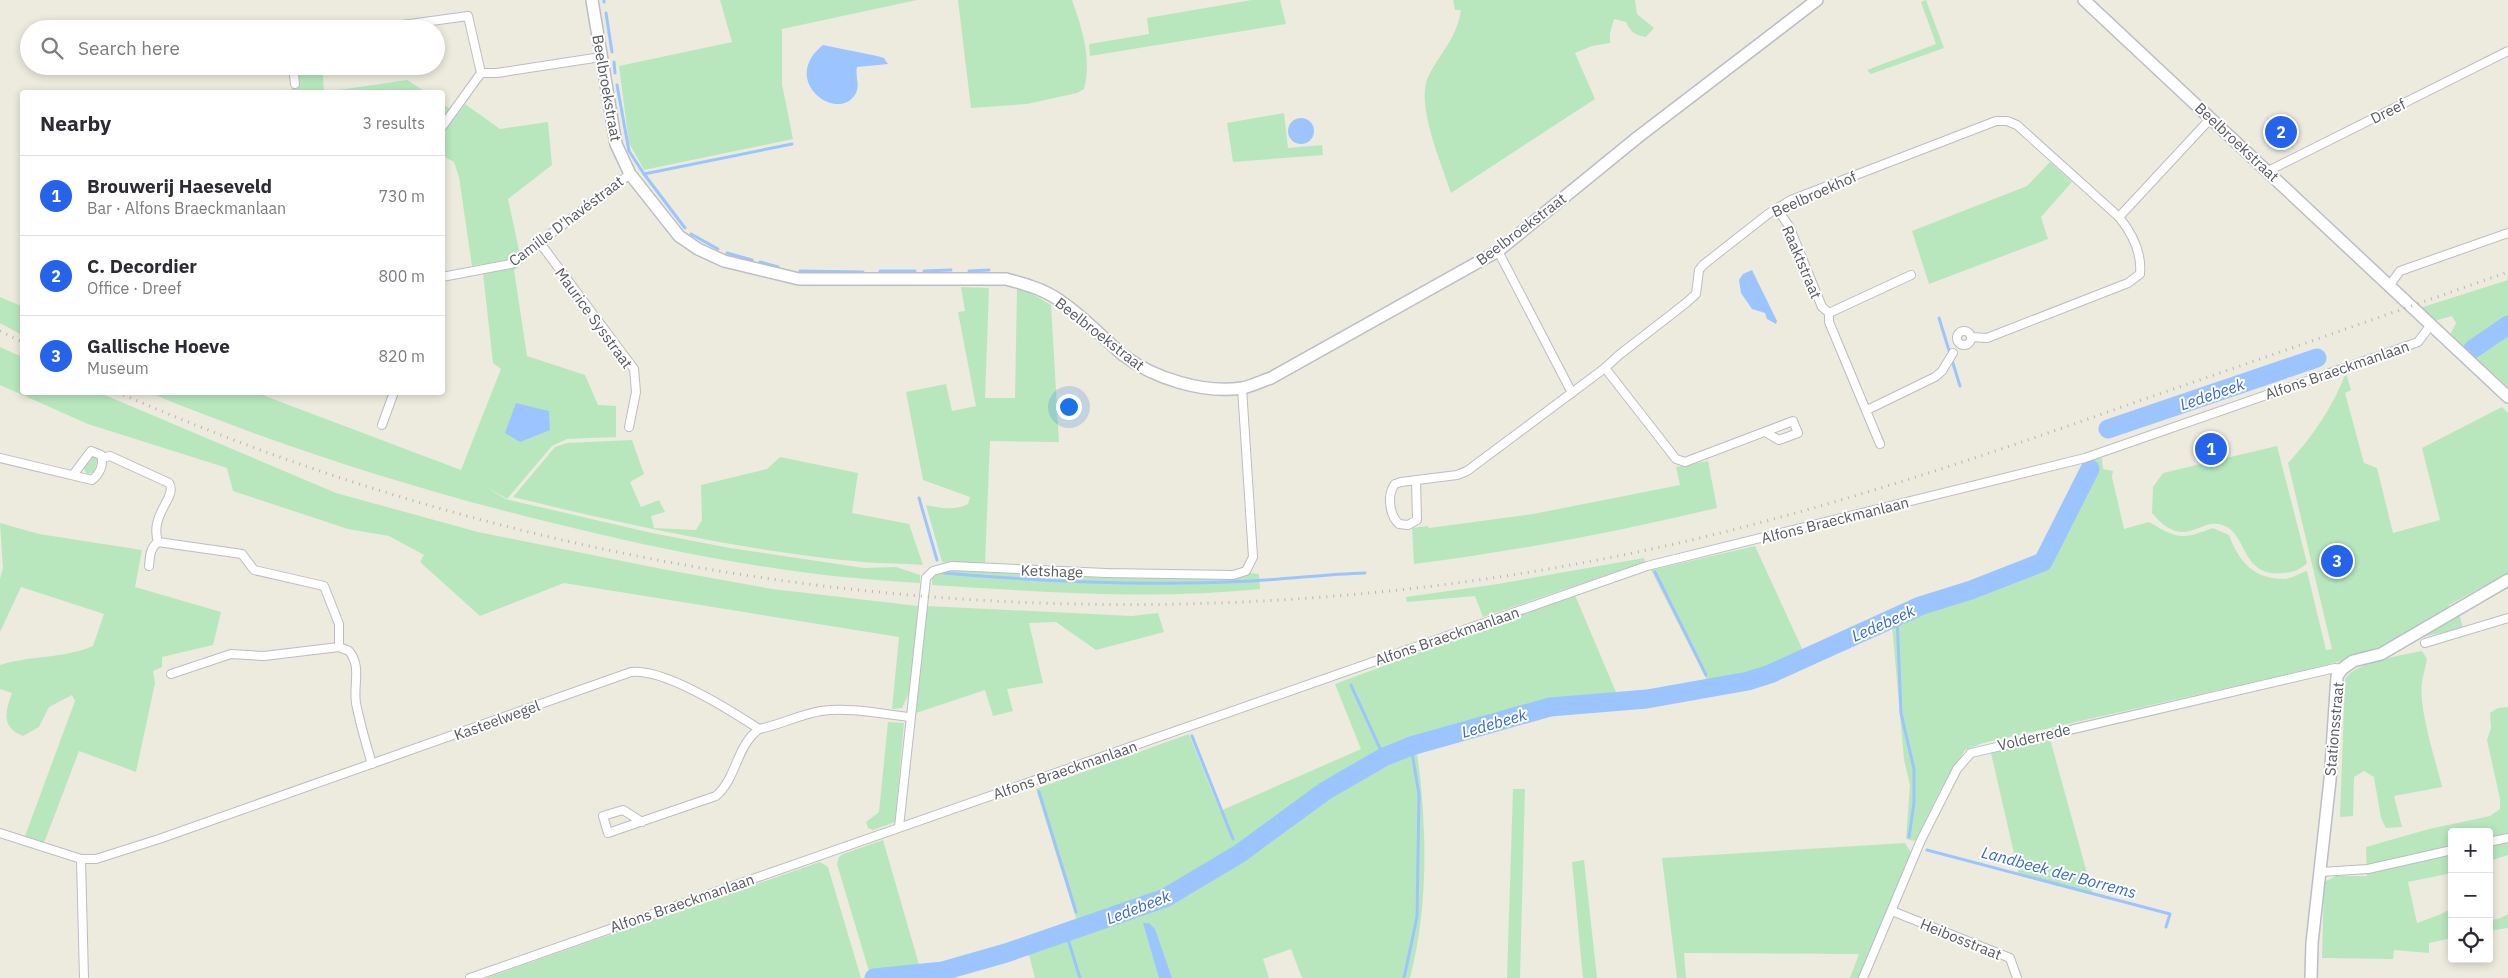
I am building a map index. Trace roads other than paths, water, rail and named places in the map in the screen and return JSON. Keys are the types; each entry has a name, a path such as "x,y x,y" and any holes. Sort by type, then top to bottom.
{"street":[{"name":"Beelbroekstraat","path":"592,0 616,144 630,174 679,236 698,249 724,261 799,279 1006,279 1036,287 1060,300 1124,356 1151,373 1187,385 1242,388 1271,378 1301,363 1498,251 1638,137 1818,0"},
{"name":"Beelbroekstraat","path":"2084,0 2406,301 2430,326"},
{"path":"439,20 468,16 481,73 445,123"},
{"name":"Dreef","path":"2268,171 2508,51"},
{"path":"481,73 497,73 601,57"},
{"path":"294,75 295,84"},
{"path":"2119,217 2211,118"},
{"name":"Beelbroekhof","path":"1416,480 1417,520 1408,525 1399,524 1392,514 1391,489 1401,482 1416,480 1457,475 1467,470 1605,368 1696,294 1699,270 1703,265 1777,208 1791,200 1996,121 2007,121 2017,125 2119,217 2128,229 2137,248 2141,263 2140,274 2128,283 1987,338 1971,337"},
{"name":"Camille D'havéstraat","path":"445,276 511,264 630,174"},
{"name":"Raaktstraat","path":"1777,208 1789,226 1822,307 1829,313 1829,322 1868,410 1880,444"},
{"path":"2389,286 2400,271 2508,232"},
{"name":"Maurice Sysstraat","path":"540,243 634,369 636,392 629,427"},
{"path":"1498,251 1572,393"},
{"name":"Raaktstraat","path":"1829,313 1911,275"},
{"path":"2430,326 2464,354 2508,397"},
{"name":"Alfons Braeckmanlaan","path":"470,978 1646,566 2085,458 2418,342 2430,326"},
{"path":"1868,410 1935,378 1951,356"},
{"path":"1605,368 1676,459 1685,462 1765,432"},
{"name":"Ketshage","path":"899,827 926,578 932,571 951,566 1106,573 1234,575 1250,569 1253,558 1242,388"},
{"path":"382,425 393,395"},
{"path":"0,458 92,480 97,476 103,461 101,455 90,451 73,475"},
{"path":"102,458 110,456 169,483 171,487 170,495 157,519 155,533 158,542"},
{"path":"149,566 150,553 153,545 158,542 242,554 254,570 324,586 339,624 339,646"},
{"name":"Stationsstraat","path":"2311,978 2312,943 2321,872 2337,676 2342,669 2353,661 2381,654 2508,580"},
{"path":"2425,643 2508,618"},
{"path":"171,674 231,654 264,656 339,646 349,650 355,663 358,680 355,690 357,706 372,764"},
{"name":"Volderrede","path":"1863,978 1921,840 1957,769 1971,753 2335,668 2342,669"},
{"name":"Kasteelwegel","path":"82,859 96,859 158,839 631,672 644,670 660,676 728,709 759,729"},
{"path":"642,822 623,810 603,816 608,833 642,822 716,796 723,790 745,742 759,729 778,725 820,711 844,711 910,717"},
{"path":"0,833 82,859 84,978"},
{"path":"2493,841 2508,838"},
{"path":"2321,872 2368,869 2448,851"},
{"name":"Heibosstraat","path":"1892,911 2010,958 2017,978"}],"water":[{"path":"823,45 884,58 888,64 857,67 858,87 856,93 848,102 837,104 826,101 816,94 809,84 807,72 811,59"},
{"path":"1301,118 1310,122 1314,131 1310,140 1301,144 1292,140 1288,131 1292,122"},
{"path":"1752,270 1777,321 1776,324 1767,319 1765,313 1752,309 1741,293 1739,280 1743,274"},
{"path":"516,403 549,411 550,430 520,442 505,433"},
{"path":"1143,923 1149,923 1155,929 1172,978 1159,978"}],"waterway":[{"path":"606,13 612,52"},
{"path":"614,62 615,73"},
{"path":"617,85 629,151 644,174 792,144"},
{"path":"644,174 685,228"},
{"path":"691,234 718,249"},
{"path":"727,253 752,260"},
{"path":"760,262 778,267"},
{"path":"924,271 951,270"},
{"path":"969,271 989,270"},
{"path":"800,271 863,272"},
{"path":"880,271 915,271"},
{"path":"1939,318 1960,386"},
{"path":"2473,349 2508,325"},
{"name":"Ledebeek","path":"2108,429 2317,358"},
{"name":"Ledebeek","path":"874,978 943,971 1006,953 1165,898 1239,854 1325,791 1384,757 1411,746 1550,707 1647,699 1748,681 1770,674 1920,606 1971,590 2043,562 2090,469"},
{"path":"919,498 937,560"},
{"path":"1655,572 1706,675"},
{"path":"944,573 1020,579 1136,583 1251,581 1365,573"},
{"name":"Landbeek der Borrems","path":"1897,616 1901,713 1914,769 1914,803 1909,837"},
{"name":"Ledebeek","path":"1709,683 1711,687"},
{"path":"1351,685 1384,757"},
{"path":"1192,736 1233,839"},
{"path":"1404,978 1417,917 1419,795 1411,746"},
{"path":"1039,792 1076,912"},
{"name":"Landbeek der Borrems","path":"1927,850 2170,914 2166,927"},
{"path":"1066,933 1080,978"}],"railway":[{"path":"125,395 304,465 495,523 690,566 888,593 1087,604 1287,600 1486,579 1683,542 1797,513 1966,461 2508,272"},
{"path":"0,331 20,341"}],"place":[{"name":"C. Decordier","path":"2281,132"},
{"name":"Brouwerij Haeseveld","path":"2211,449"},
{"name":"Gallische Hoeve","path":"2337,561"}]}
